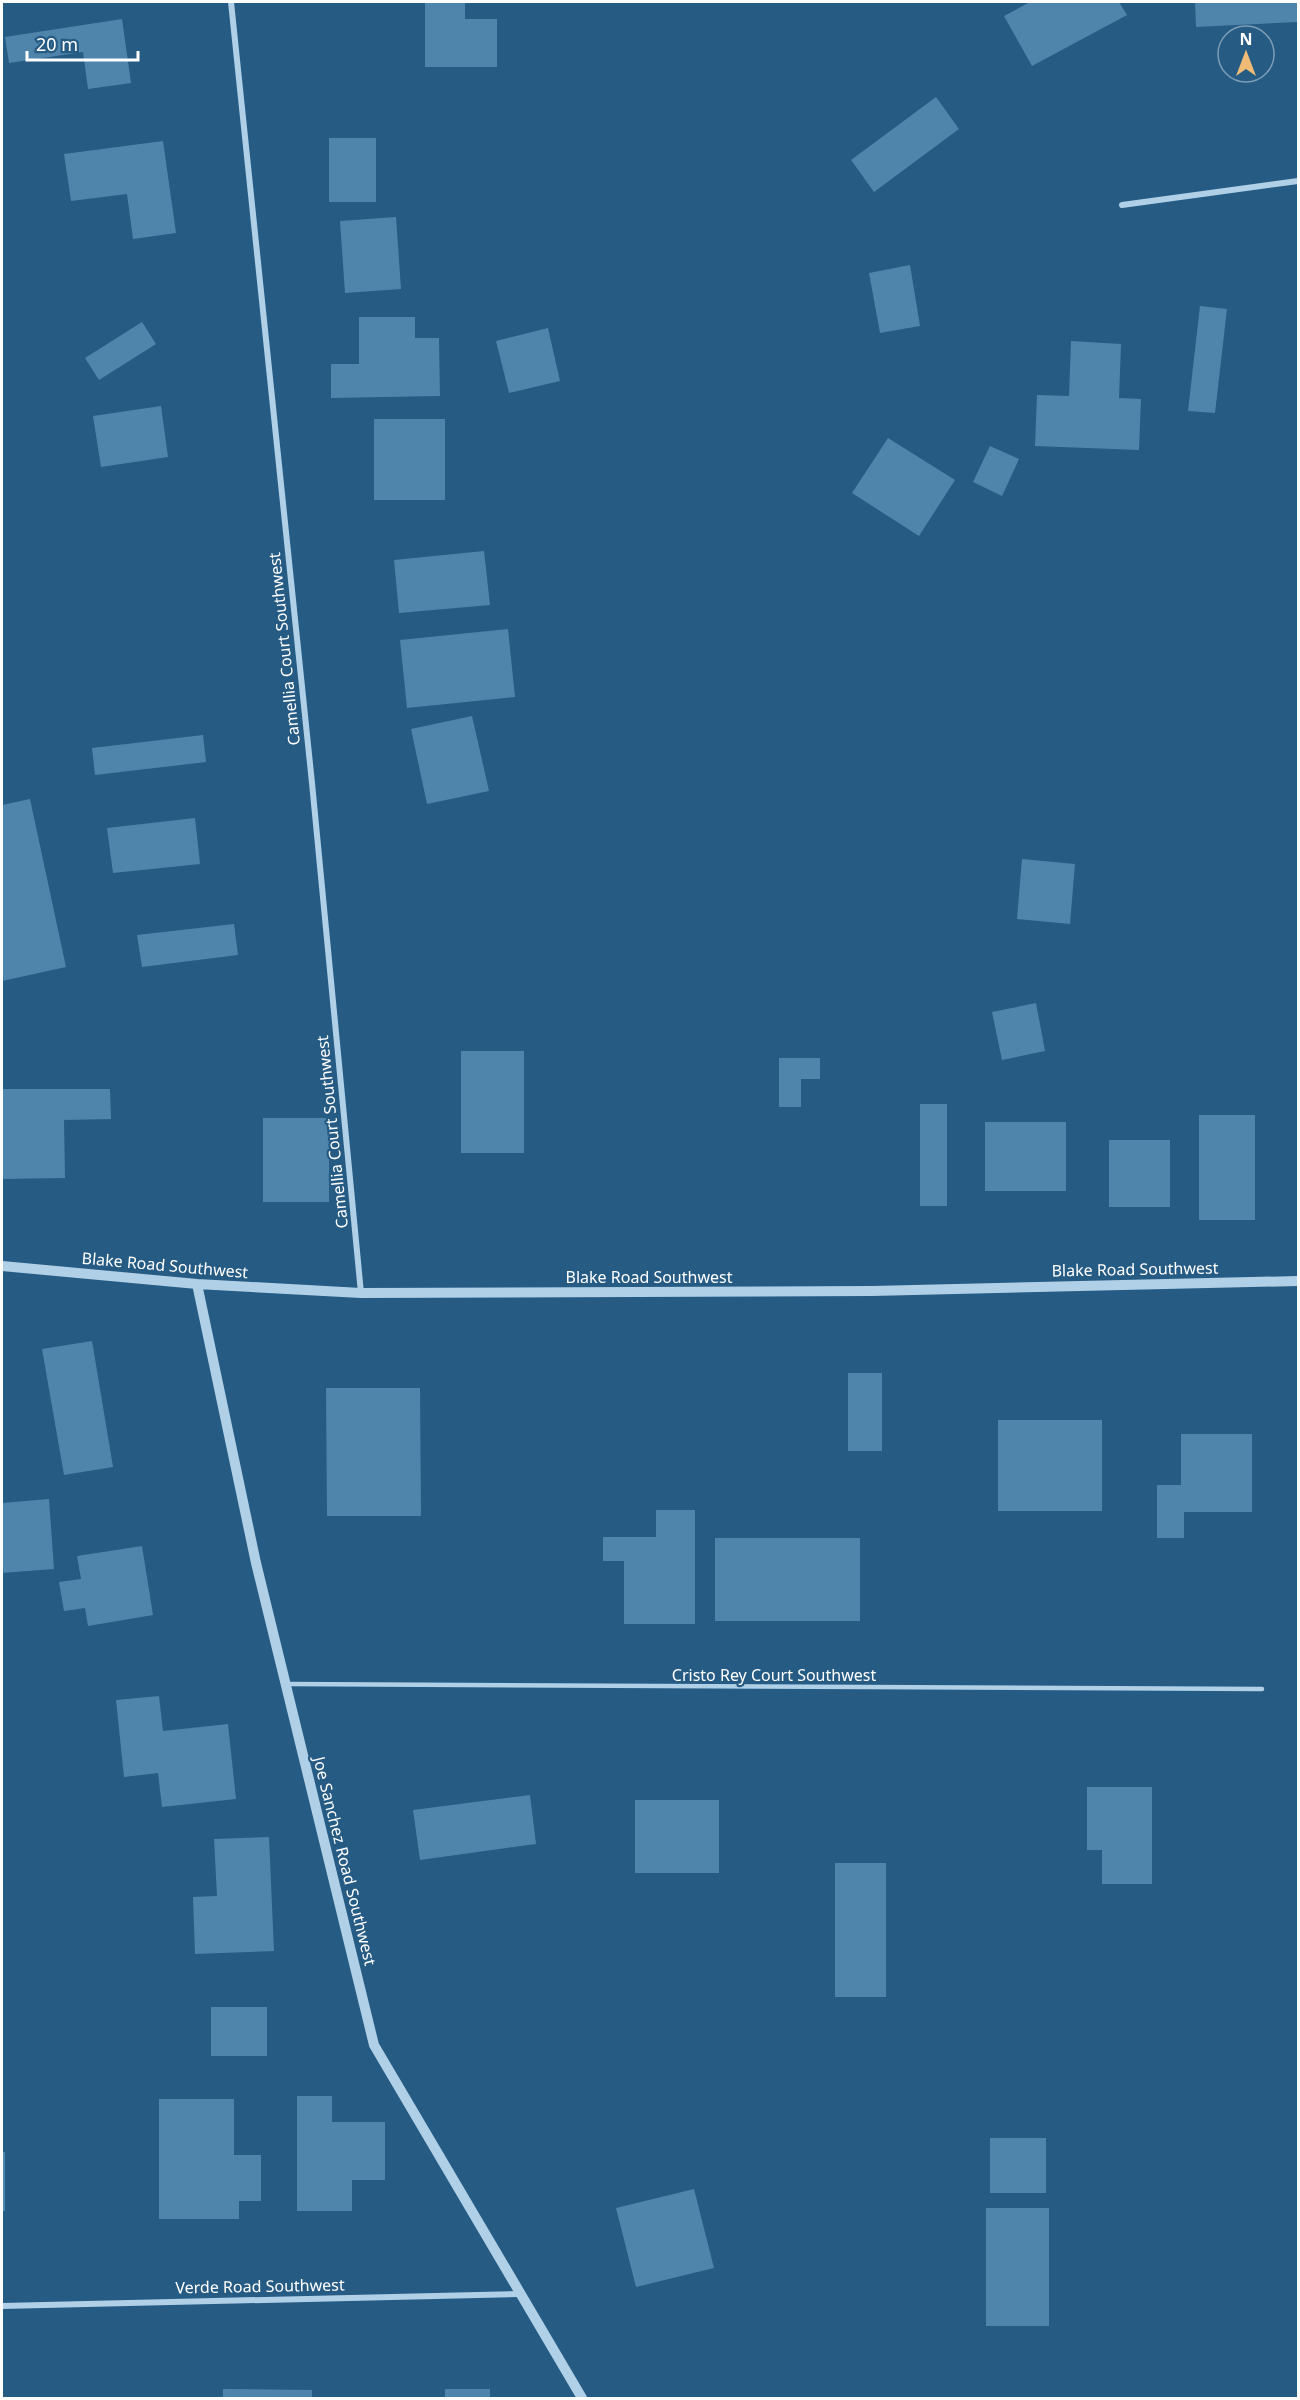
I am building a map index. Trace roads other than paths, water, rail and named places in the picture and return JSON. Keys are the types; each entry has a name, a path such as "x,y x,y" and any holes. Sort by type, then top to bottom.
{"street":[{"name":"Camellia Court Southwest","path":"231,2 313,795 361,1293"},
{"path":"1122,205 1299,181"},
{"name":"Blake Road Southwest","path":"2,1266 197,1284 361,1293 872,1291 1299,1281"},
{"name":"Joe Sanchez Road Southwest","path":"197,1284 256,1563 374,2044 582,2398"},
{"name":"Verde Road Southwest","path":"2,2306 520,2294"}],"lane":[{"name":"Cristo Rey Court Southwest","path":"286,1684 1262,1689"}]}
